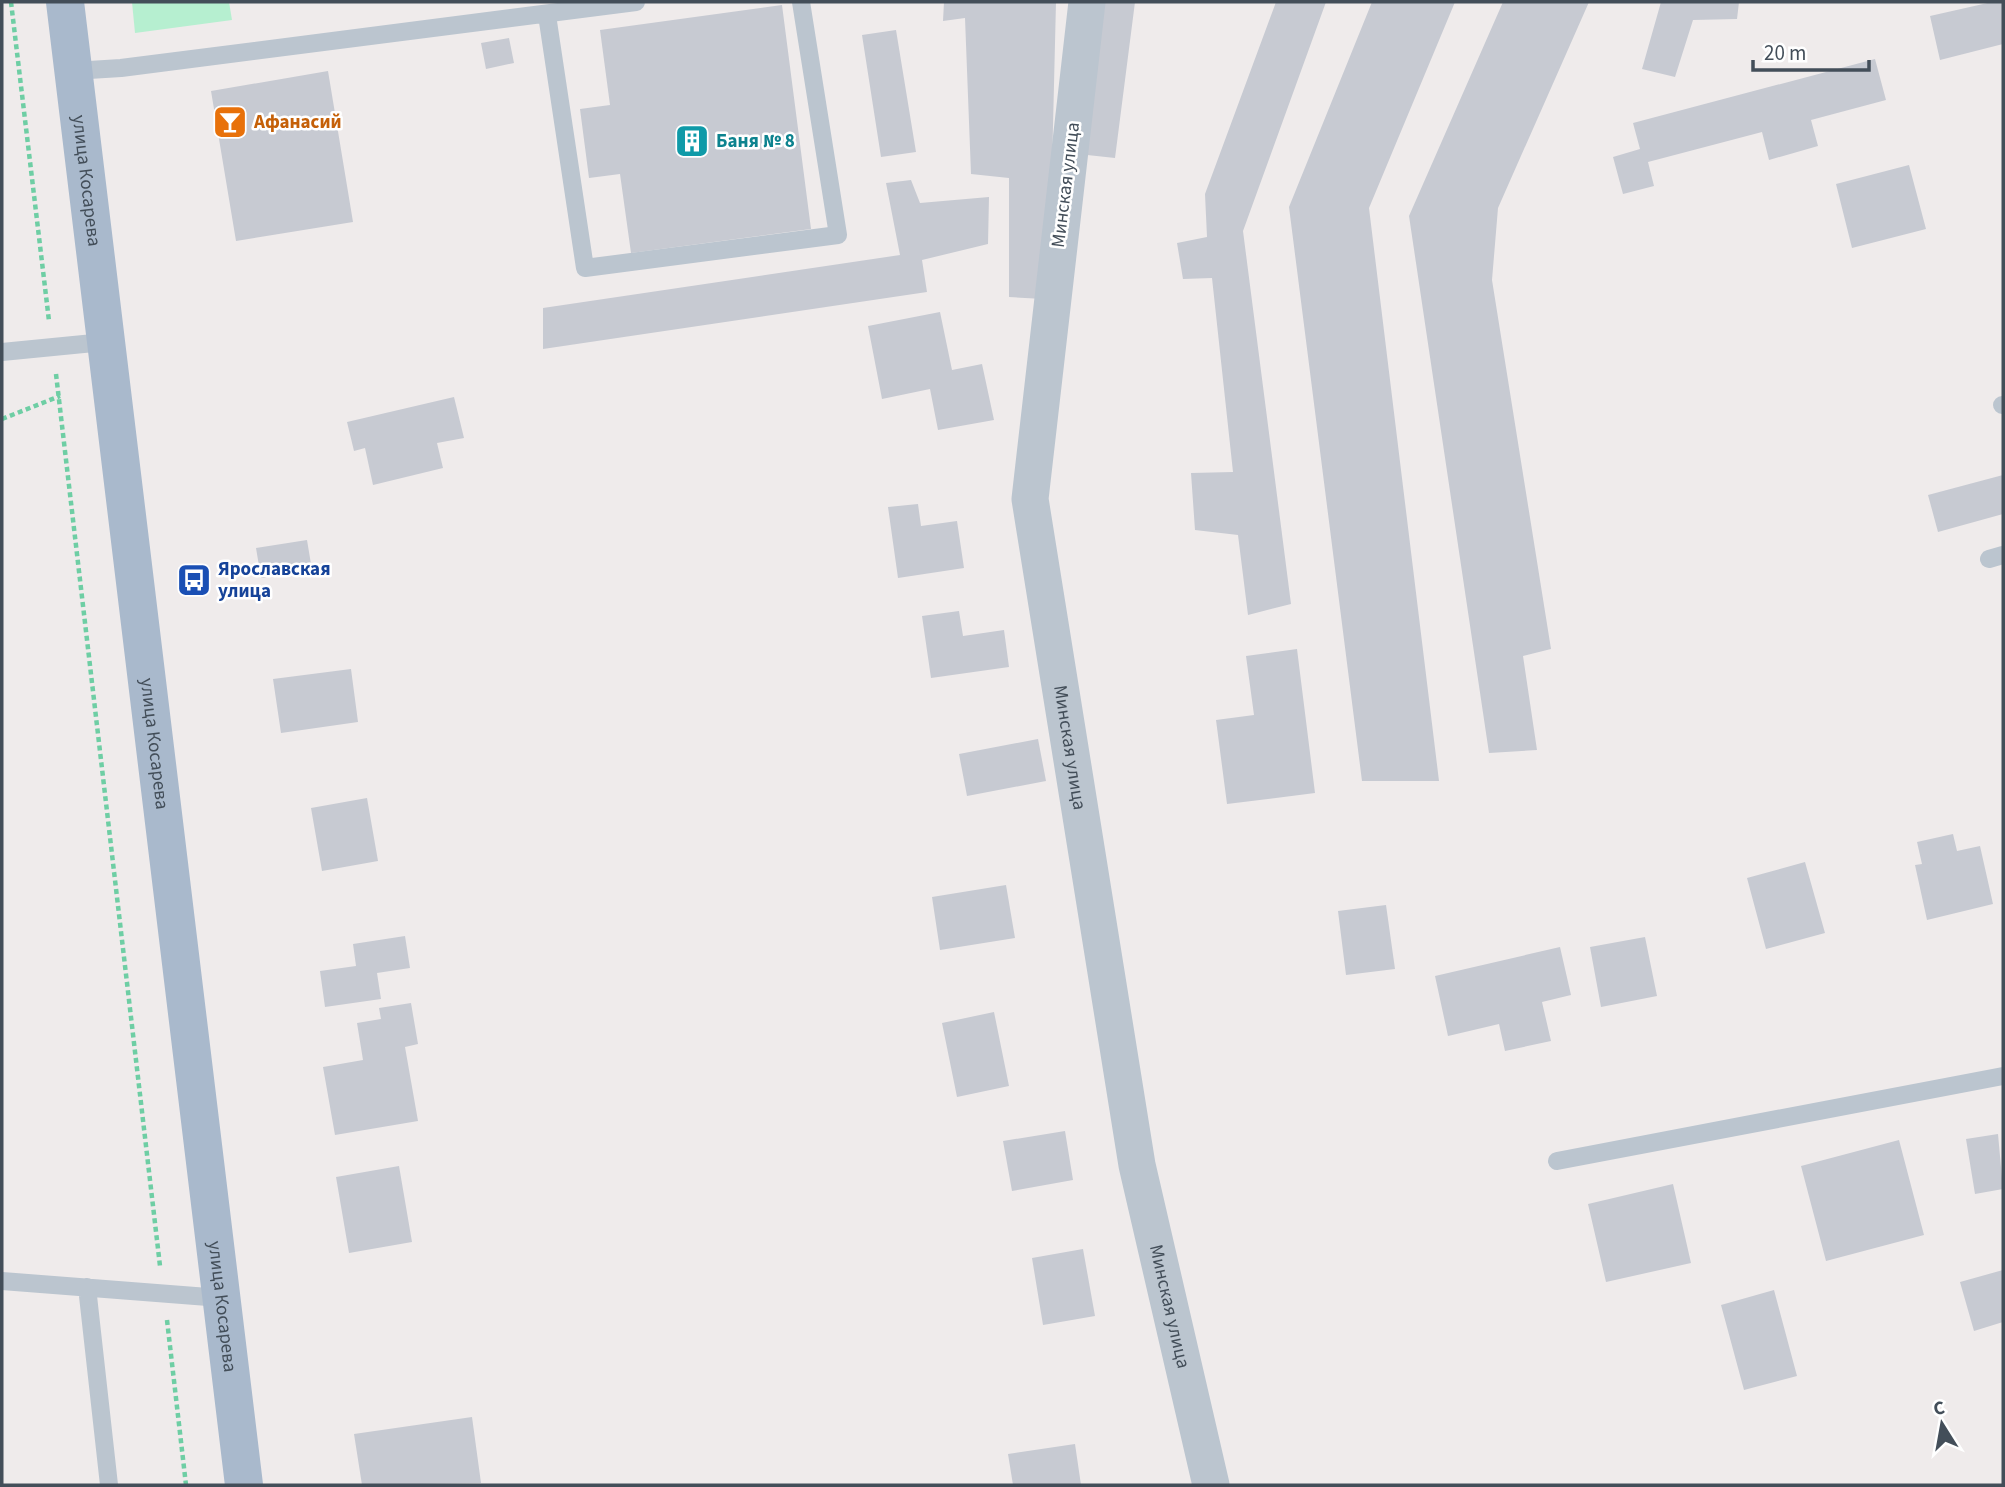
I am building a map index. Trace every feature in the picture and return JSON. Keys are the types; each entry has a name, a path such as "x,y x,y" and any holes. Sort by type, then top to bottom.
{"main road":[{"name":"улица Косарева","path":"65,2 244,1485"}],"street":[{"name":"Минская улица","path":"1087,2 1030,499 1137,1165 1211,1485"}],"lane":[{"path":"73,71 121,68 636,2"},
{"path":"547,15 585,268 838,234 801,2"},
{"path":"2,352 104,342"},
{"path":"1557,1161 2003,1076"},
{"path":"2,1281 221,1298"},
{"path":"87,1287 108,1485"}],"path":[{"path":"11,2 60,396 186,1485"},
{"path":"2,419 60,396"}],"green space":[{"path":"132,2 229,2 232,20 135,33"}],"building":[{"path":"944,2 1056,2 1051,208 1043,299 1009,297 1009,178 971,174 965,18 943,21"},
{"path":"1097,2 1135,2 1115,158 1078,154"},
{"path":"1276,2 1326,2 1243,231 1291,604 1248,615 1238,535 1195,530 1191,473 1233,472 1212,278 1183,279 1177,243 1207,237 1205,194"},
{"path":"1372,2 1455,2 1369,208 1439,781 1362,781 1289,207"},
{"path":"1503,2 1589,2 1498,208 1492,280 1551,649 1523,656 1537,750 1489,753 1409,216"},
{"path":"1661,2 1739,2 1737,19 1693,20 1675,77 1642,69"},
{"path":"2003,2 2003,44 1940,60 1930,16"},
{"name":"Баня № 8","path":"782,5 811,229 631,253 620,174 589,178 580,109 610,105 600,30"},
{"path":"896,30 916,152 881,157 862,35"},
{"path":"509,38 514,63 486,69 481,43"},
{"path":"1875,59 1886,100 1811,120 1818,146 1769,160 1762,132 1648,162 1654,186 1623,194 1613,157 1640,149 1633,123"},
{"path":"328,71 353,222 236,241 211,91"},
{"path":"1909,165 1926,229 1852,248 1836,184"},
{"path":"911,180 920,203 989,197 988,244 922,260 927,292 543,349 543,308 900,255 886,183"},
{"path":"940,312 952,370 982,364 994,420 938,430 930,389 882,399 868,326"},
{"path":"454,397 464,438 437,443 443,468 373,485 365,448 354,451 347,422"},
{"path":"2003,475 2003,514 1938,532 1928,495"},
{"path":"918,504 921,526 957,521 964,568 898,578 888,507"},
{"path":"307,540 312,570 261,578 256,548"},
{"path":"959,611 963,636 1004,630 1009,667 931,678 922,616"},
{"path":"1297,649 1315,793 1227,804 1216,720 1254,715 1246,656"},
{"path":"351,669 358,722 281,733 273,679"},
{"path":"1038,739 1046,781 967,796 959,754"},
{"path":"367,798 378,861 322,871 311,808"},
{"path":"1953,834 1957,851 1980,846 1993,904 1927,920 1915,865 1922,864 1917,842"},
{"path":"1805,862 1825,933 1766,949 1747,878"},
{"path":"1006,885 1015,938 940,950 932,897"},
{"path":"1386,905 1395,969 1346,975 1338,911"},
{"path":"405,936 410,968 377,973 381,999 325,1007 320,971 356,966 353,944"},
{"path":"1645,937 1657,996 1601,1007 1590,947"},
{"path":"1560,947 1571,995 1542,1002 1551,1041 1505,1051 1499,1024 1448,1036 1435,976"},
{"path":"411,1003 418,1044 405,1047 418,1121 335,1135 323,1067 363,1060 357,1023 381,1019 379,1008"},
{"path":"994,1012 1009,1086 957,1097 942,1023"},
{"path":"1065,1131 1073,1180 1012,1191 1003,1141"},
{"path":"1998,1134 2003,1189 1975,1194 1966,1139"},
{"path":"1899,1140 1924,1235 1826,1261 1801,1166"},
{"path":"399,1166 412,1242 349,1253 336,1177"},
{"path":"1673,1184 1691,1263 1606,1282 1588,1204"},
{"path":"1083,1249 1095,1316 1043,1325 1032,1258"},
{"path":"2003,1270 2003,1322 1974,1331 1960,1282"},
{"path":"1774,1290 1797,1376 1744,1390 1721,1305"},
{"path":"472,1417 481,1483 362,1485 354,1434"},
{"path":"1075,1444 1081,1485 1013,1485 1008,1454"}],"place":[{"name":"Афанасий","path":"230,122"},
{"name":"Баня № 8","path":"692,141"},
{"name":"Ярославская улица","path":"194,580"}]}
